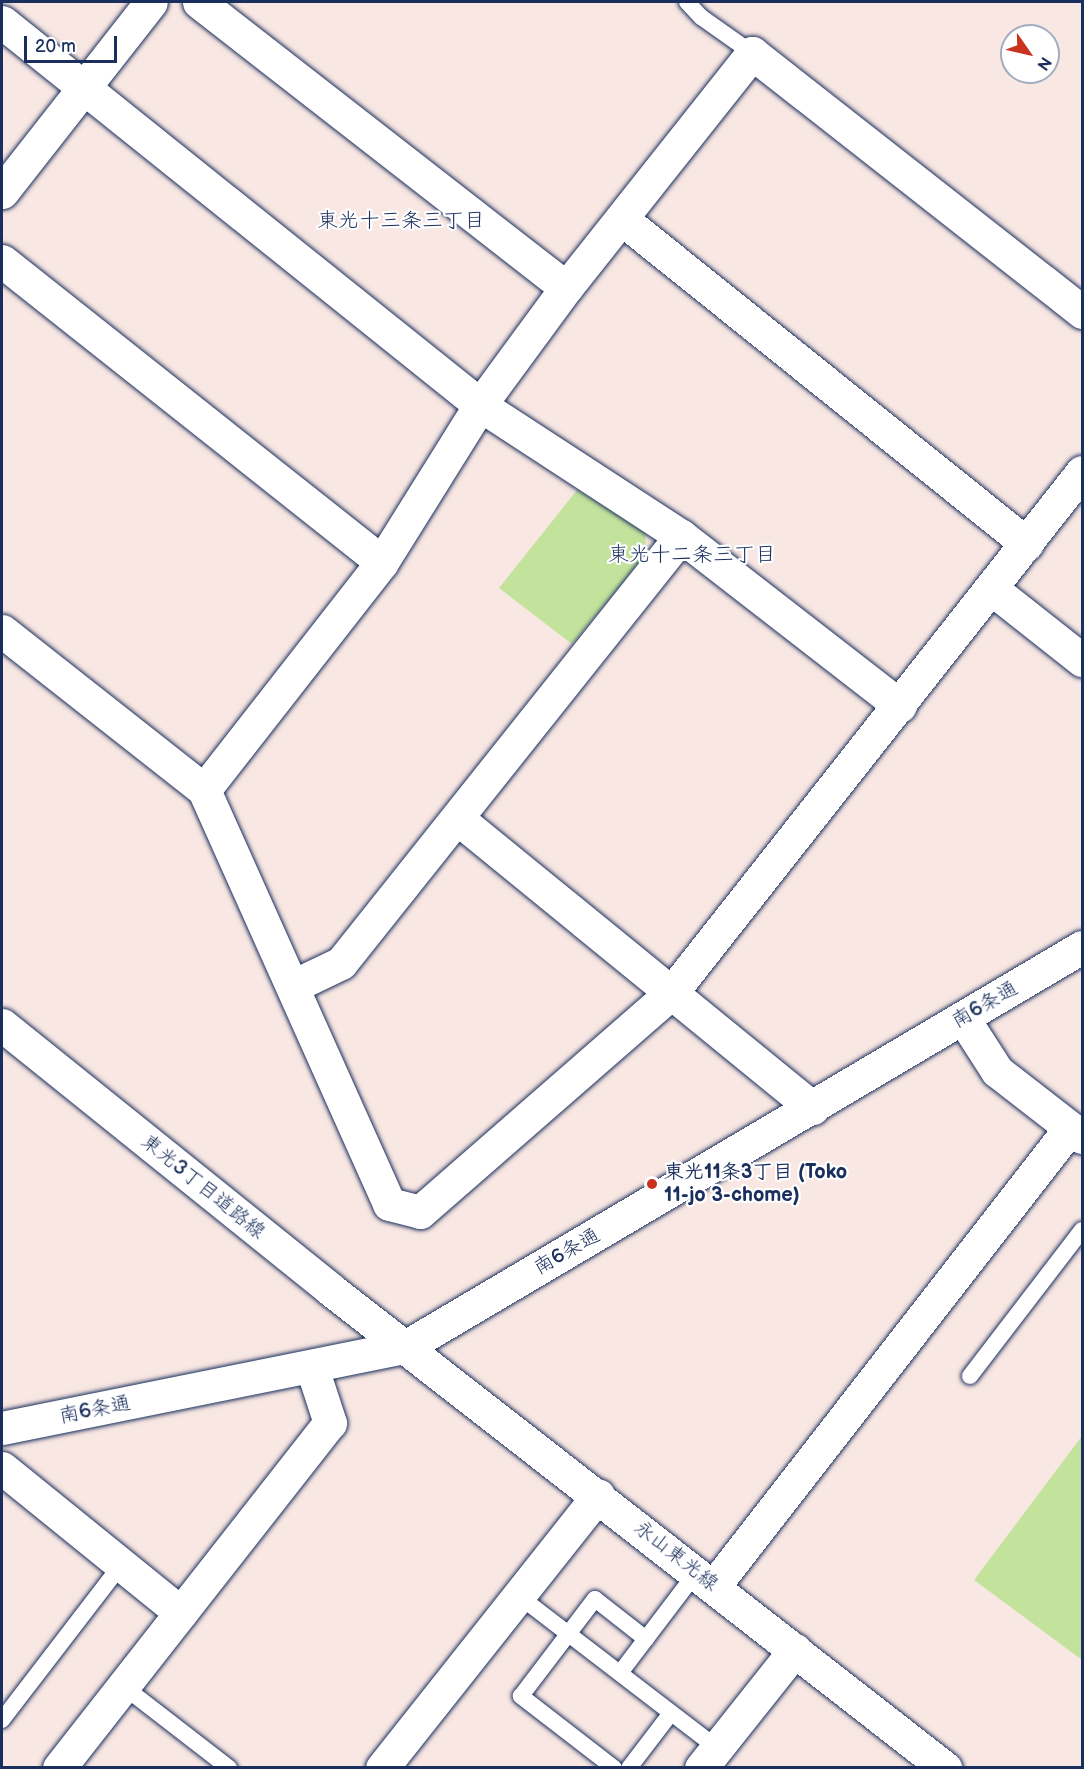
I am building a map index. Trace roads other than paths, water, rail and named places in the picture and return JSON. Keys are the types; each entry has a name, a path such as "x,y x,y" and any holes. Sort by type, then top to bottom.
{"street":[{"path":"2,192 151,2"},
{"path":"200,2 566,288"},
{"path":"2,22 480,405 681,536 900,706"},
{"path":"204,790 382,562 480,405 566,288 752,52 1083,312"},
{"path":"622,219 1028,544"},
{"path":"2,261 382,562"},
{"path":"2,631 204,790 389,1204 420,1212 672,992 993,589 1083,472"},
{"path":"293,986 341,963 681,536"},
{"path":"993,589 1083,660"},
{"path":"457,818 813,1108"},
{"name":"南6条通","path":"2,1428 312,1368 405,1347 1083,947"},
{"path":"705,1579 1076,1132 997,1071 963,1018"},
{"name":"東光3丁目道路線","path":"2,1025 405,1347"},
{"name":"永山東光線","path":"405,1347 945,1767"},
{"path":"59,1767 330,1423 312,1368"},
{"path":"2,1468 182,1613"},
{"path":"382,1767 598,1496"},
{"path":"709,1758 795,1650"}],"lane":[{"path":"687,2 701,17 752,52"},
{"path":"970,1376 1083,1230"},
{"path":"2,1720 121,1565"},
{"path":"620,1673 646,1639 705,1579"},
{"path":"519,1596 671,1713 709,1758"},
{"path":"614,1767 521,1696 595,1599 646,1639"},
{"path":"123,1686 229,1767"},
{"path":"629,1767 671,1713"}],"place":[{"name":"東光11条3丁目 (Toko 11-jo 3-chome)","path":"652,1184"}],"district":[{"name":"東光十三条三丁目","path":"401,221"},
{"name":"東光十二条三丁目","path":"692,555"}]}
